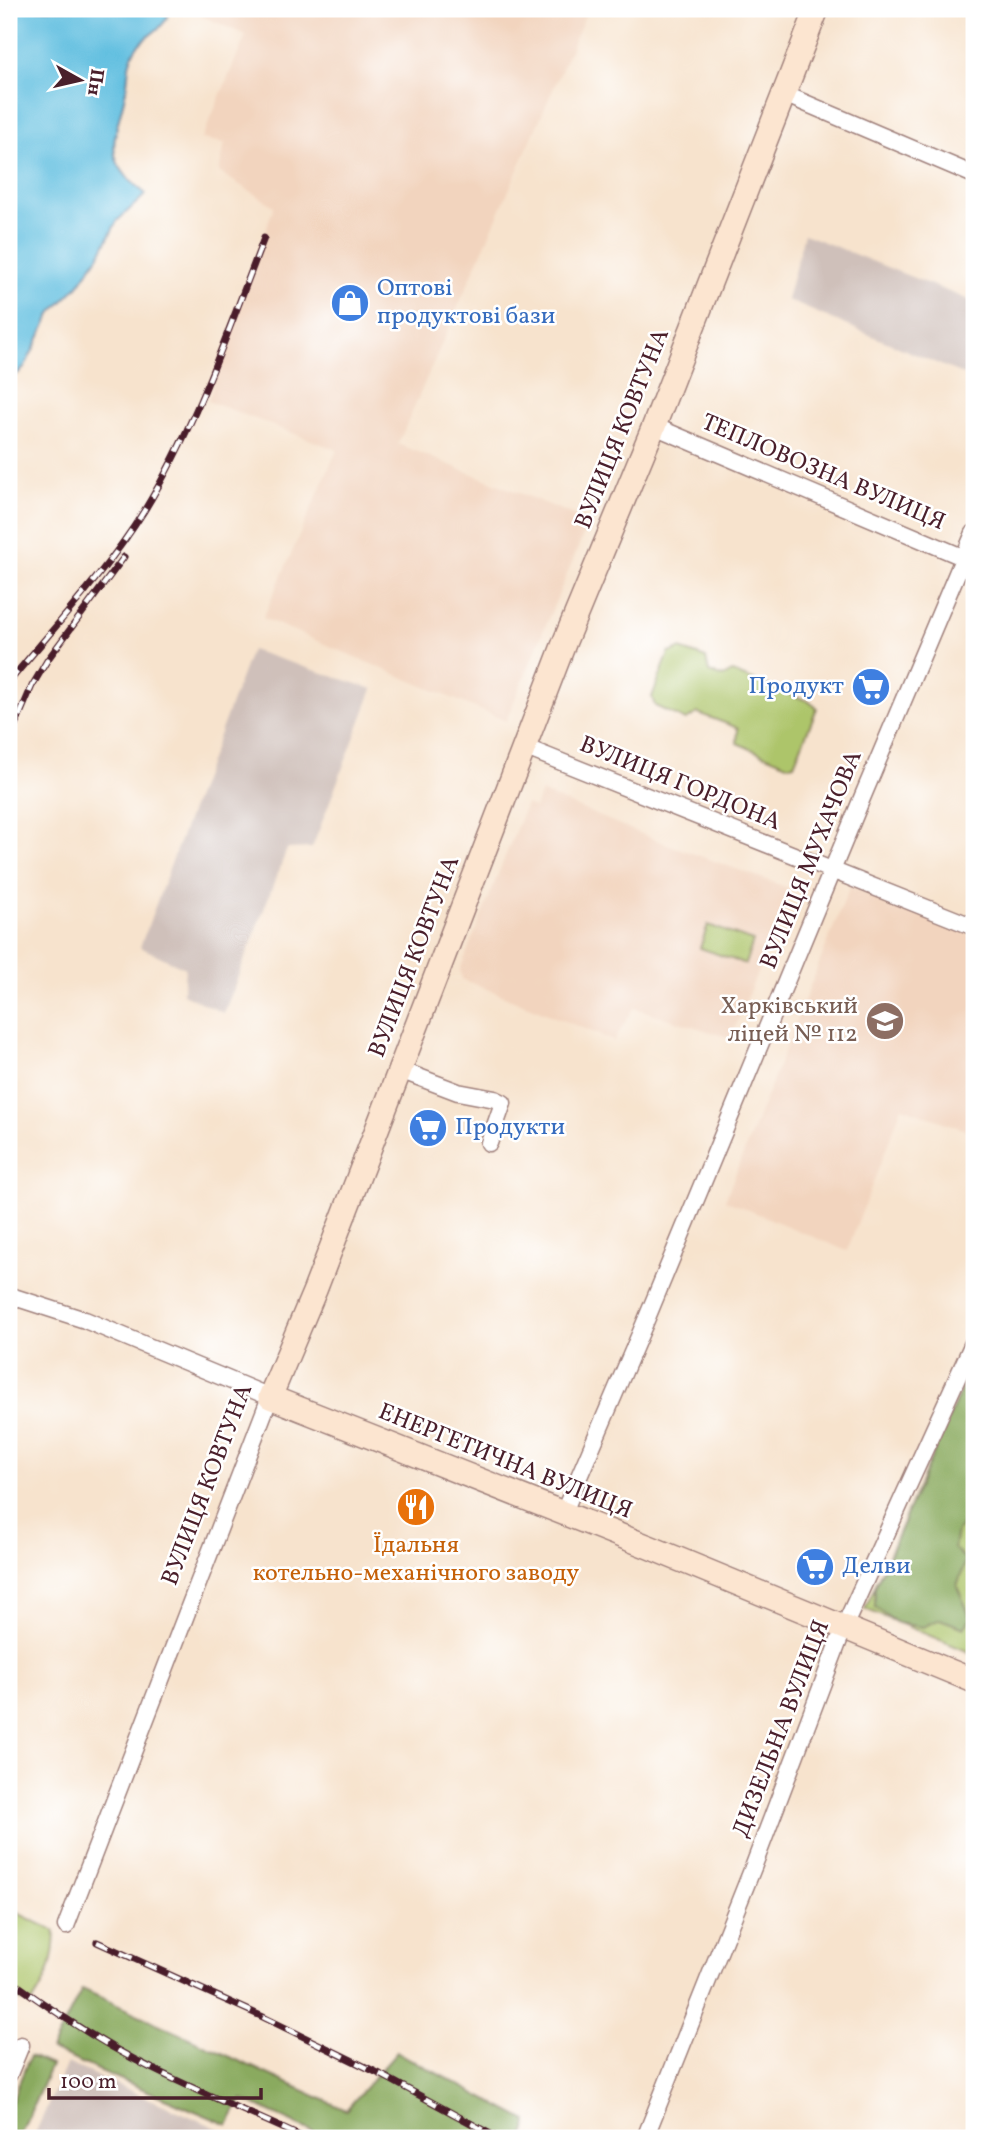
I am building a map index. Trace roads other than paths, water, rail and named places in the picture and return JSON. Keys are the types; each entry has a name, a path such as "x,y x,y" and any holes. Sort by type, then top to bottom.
{"street":[{"name":"ВУЛИЦЯ КОВТУНА","path":"66,1926 565,641 654,426 817,9"},
{"path":"784,94 974,175"},
{"name":"ТЕПЛОВОЗНА ВУЛИЦЯ","path":"654,426 969,561"},
{"name":"ВУЛИЦЯ МУХАЧОВА","path":"562,1514 635,1349 832,870 969,561 974,533"},
{"name":"ВУЛИЦЯ ГОРДОНА","path":"524,747 974,926"},
{"path":"400,1070 458,1092 503,1103 489,1143"},
{"name":"ЕНЕРГЕТИЧНА ВУЛИЦЯ","path":"14,1297 85,1320 270,1398 974,1681"},
{"name":"ДИЗЕЛЬНА ВУЛИЦЯ","path":"645,2138 754,1865 844,1627 974,1341"},
{"path":"9,2074 21,2045"}],"water":[{"path":"9,9 170,9 165,22 140,43 133,53 115,135 114,147 121,169 146,194 117,221 101,252 78,286 52,312 24,368 9,381 9,78 15,51"}],"railway":[{"path":"9,682 113,556 163,479 210,378 264,238"},
{"path":"9,740 32,686 48,659 124,557"},
{"path":"97,1942 261,2016 380,2074 498,2138"},
{"path":"9,1979 78,2026 132,2058 304,2138"}],"place":[{"name":"Оптові продуктові бази","path":"350,303"},
{"name":"Продукт","path":"871,687"},
{"name":"Харківський ліцей № 112","path":"885,1021"},
{"name":"Продукти","path":"428,1128"},
{"name":"Їдальня котельно-механічного заводу","path":"416,1507"},
{"name":"Делви","path":"815,1567"}]}
